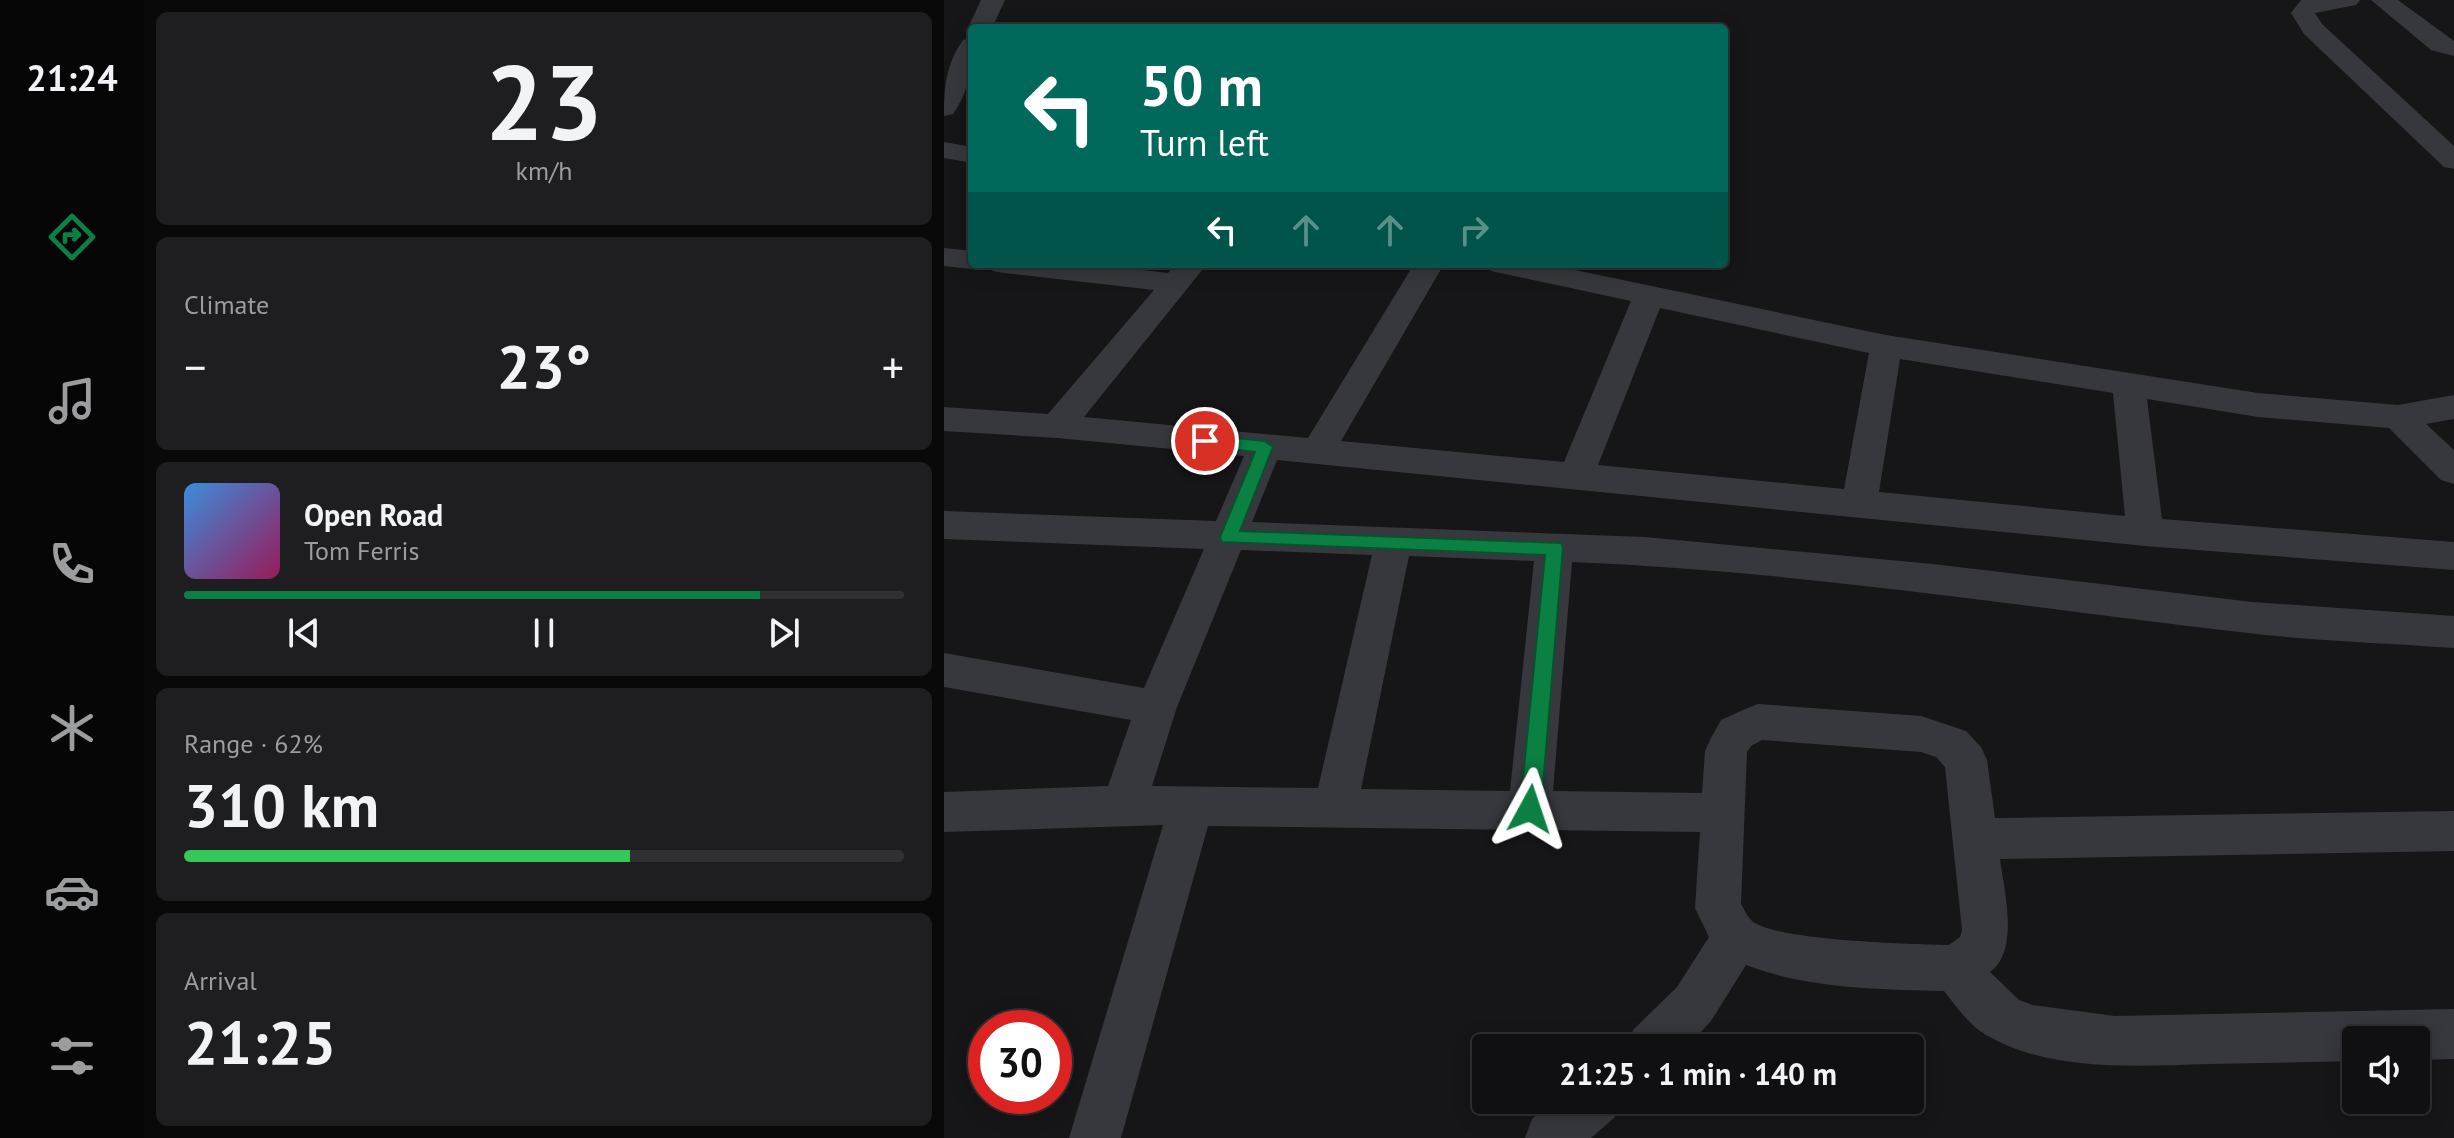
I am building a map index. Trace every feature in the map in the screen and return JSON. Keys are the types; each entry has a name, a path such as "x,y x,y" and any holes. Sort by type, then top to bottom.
{"street":[{"path":"978,24 993,0"},
{"path":"2348,0 2309,5 2303,13 2313,29 2454,161"},
{"path":"2383,0 2440,45 2454,49"},
{"path":"944,108 966,42"},
{"path":"944,150 968,154"},
{"path":"944,257 968,260"},
{"path":"1076,268 1185,274"},
{"path":"1317,452 1427,268"},
{"path":"1522,268 1886,346 2258,405 2398,417 2454,407"},
{"path":"1057,426 1185,274"},
{"path":"1575,478 1650,294"},
{"path":"1859,504 1886,346"},
{"path":"2129,384 2145,532"},
{"path":"2398,417 2454,471"},
{"path":"944,419 1057,426 2145,532 2454,556"},
{"path":"1124,805 1156,707 1265,447"},
{"path":"944,525 1645,551 1933,579 2252,618 2454,632"},
{"path":"1335,808 1393,543"},
{"path":"1530,809 1554,548"},
{"path":"944,670 1156,707"},
{"path":"1758,722 1921,734 1951,744 1966,760 1986,930 1979,952 1956,968 1854,965 1770,951 1736,938 1718,908 1723,813 1726,751 1736,733 1758,722"},
{"path":"944,812 1124,805 1723,813"},
{"path":"1095,1138 1191,806"},
{"path":"1976,839 2454,831"},
{"path":"1665,1034 1694,1004 1736,938"},
{"path":"1956,968 1981,999 2002,1017 2032,1030 2115,1041 2454,1034"},
{"path":"1551,1138 1579,1114"}],"route":[{"path":"1205,441 1265,447 1229,537 1554,548 1530,809"}]}
